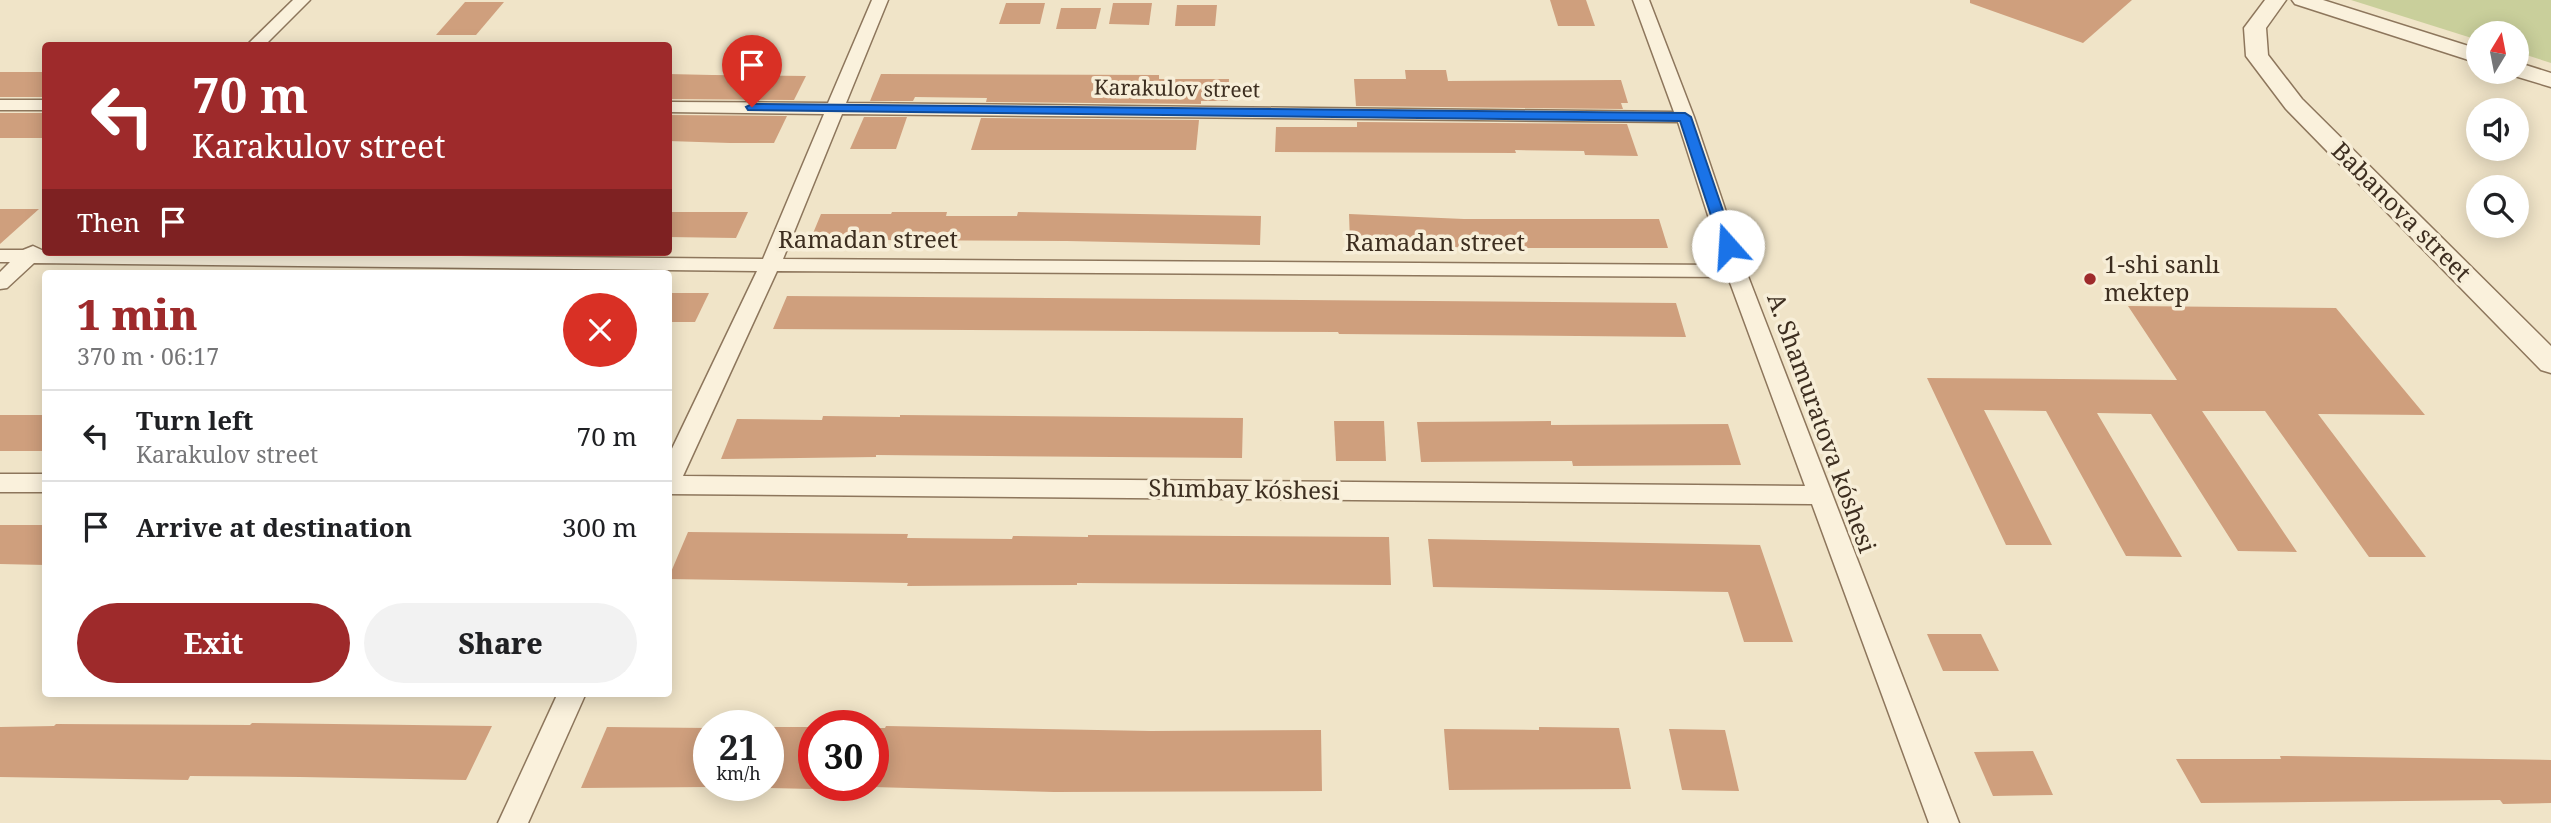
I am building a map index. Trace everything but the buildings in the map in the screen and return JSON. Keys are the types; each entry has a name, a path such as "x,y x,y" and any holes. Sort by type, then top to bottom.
{"street":[{"path":"258,42 302,0"},
{"path":"672,475 770,265 880,0"},
{"name":"A. Shamuratova kóshesi","path":"1641,0 1685,117 1736,271 1944,823"},
{"name":"Babanova street","path":"2276,0 2255,28 2257,56 2294,104 2551,363"},
{"path":"2302,0 2466,52"},
{"path":"2529,73 2551,80"},
{"path":"0,105 42,105"},
{"name":"Karakulov street","path":"672,107 1685,117"},
{"path":"0,283 42,245"},
{"name":"Ramadan street","path":"0,256 770,265 1736,271"},
{"path":"0,482 42,483"},
{"name":"Shımbay kóshesi","path":"672,484 1819,495"},
{"path":"513,823 570,697"}],"green space":[{"path":"2351,0 2551,0 2551,63 2529,56 2529,21 2466,21 2466,36"}],"place":[{"name":"1-shi sanlı mektep","path":"2090,279"}],"route":[{"path":"752,107 1685,117 1728,246"}]}
